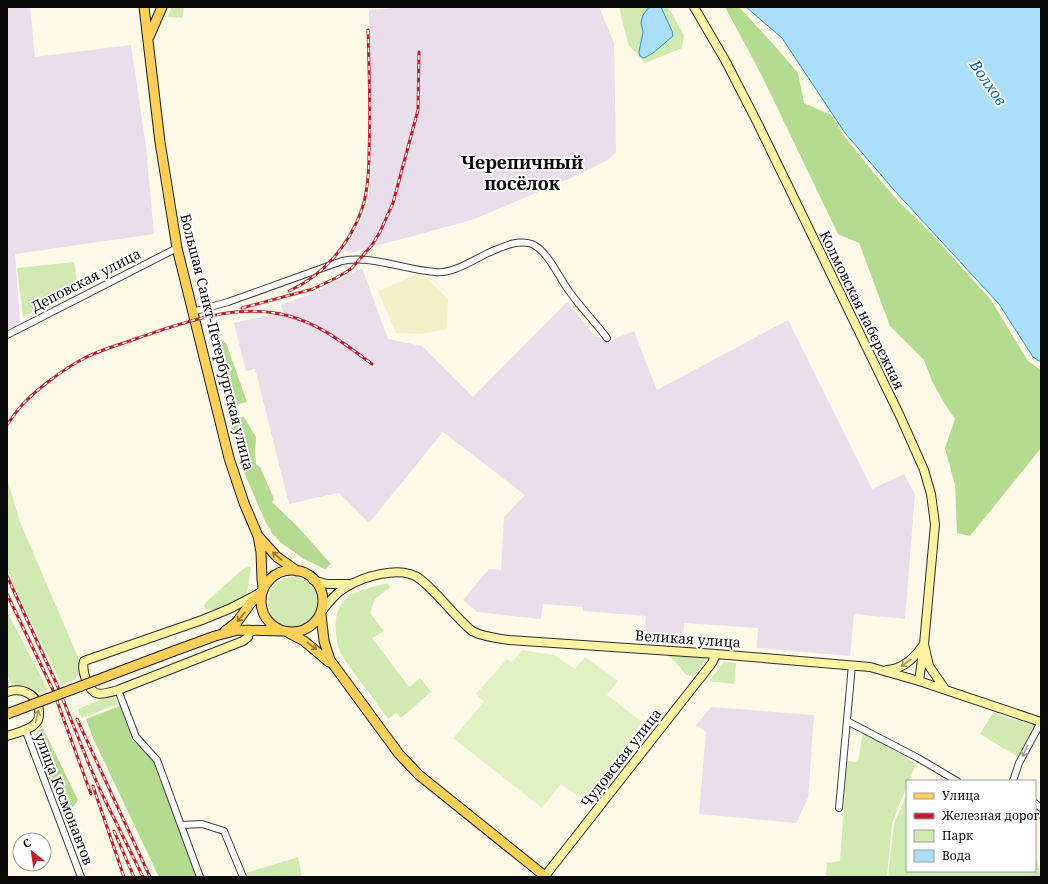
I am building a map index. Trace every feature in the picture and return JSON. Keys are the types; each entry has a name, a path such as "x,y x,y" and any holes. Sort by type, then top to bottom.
{"main road":[{"name":"Большая Санкт-Петербургская улица","path":"144,7 161,148 177,248 229,458 242,498 258,536 261,552 261,591"},
{"path":"148,38 162,7"},
{"name":"Колмовская набережная","path":"694,7 726,60 750,108 900,416 926,476 932,499 935,524 924,644 919,681"},
{"name":"Большая Санкт-Петербургская улица","path":"258,536 277,557 299,572"},
{"path":"215,636 237,622 272,578 278,574 289,571 299,572 314,580 328,584 351,584"},
{"name":"Великая улица","path":"351,584 388,572 411,574 422,580 472,631 490,637 509,640 852,665 882,670 919,681 1041,722"},
{"path":"314,580 323,597 321,612 326,650 333,666"},
{"path":"7,714 215,636 238,630 298,632 309,628 318,619 321,612 333,597 351,584"},
{"path":"250,630 248,637 243,641 118,690 100,694 92,691 83,670 84,661 225,611 261,591"},
{"path":"261,591 261,603 264,614 271,623 309,644 333,666 387,739 419,776 546,876"},
{"path":"882,670 891,670 901,667 913,658 924,644"},
{"path":"924,644 927,660 931,670 946,690"},
{"name":"Чудовская улица","path":"546,876 712,663 716,654"},
{"path":"7,692 13,690 24,691 31,695 37,703 39,710 38,719 34,725 7,736"}],"street":[{"path":"192,312 228,302 342,261 352,259 372,260 435,272 448,271 507,246 525,242 538,247 555,269 568,291 607,338"},
{"name":"Деповская улица","path":"7,335 177,248"},
{"path":"839,808 852,665"},
{"path":"118,690 136,737 158,760 200,877"},
{"path":"847,721 918,758 955,780"},
{"path":"1013,780 1019,763 1041,722"},
{"name":"улица Космонавтов","path":"25,729 81,877"},
{"path":"181,825 202,824 224,831 243,877"}],"shaded area":[{"path":"7,7 30,7 35,57 131,45 146,147 154,234 15,254 20,322 7,329"},
{"path":"408,7 599,7 614,43 616,152 608,160 571,178 472,220 350,253 344,249 356,231 366,209 371,182 372,134 369,10"},
{"path":"362,268 388,339 422,346 473,397 567,302 595,336 612,340 634,331 657,390 788,320 872,489 904,474 915,494 905,619 854,614 850,656 757,648 758,628 684,623 683,640 644,637 646,616 583,611 583,607 543,604 541,619 477,612 463,600 489,569 501,570 504,517 525,495 443,432 369,523 339,493 289,504 255,369 246,371 234,323 283,312 281,305 316,292"},
{"path":"421,273 448,299 447,329 420,334 396,333 378,291"},
{"path":"711,707 814,715 808,798 796,823 699,814 706,732 696,725"}],"green space":[{"path":"172,7 184,7 182,18 167,17"},
{"path":"619,7 668,7 684,35 682,48 645,63 628,44"},
{"path":"725,7 739,7 774,45 798,73 804,103 831,115 845,137 873,172 899,202 930,232 991,300 1028,361 1041,370 1041,448 970,536 957,533 955,485 945,448 955,419 932,381 924,360 890,326 859,243 838,234 761,74"},
{"path":"74,262 78,289 23,317 17,268"},
{"path":"211,333 226,343 247,402 227,407"},
{"path":"244,417 256,437 256,464 260,467 274,499 272,502 297,526 331,564 325,569 304,559 280,542 272,533 265,521 241,465 229,419"},
{"path":"7,479 20,522 81,664 76,679 62,685 11,580 7,566"},
{"path":"251,566 247,594 222,608 211,610 205,609 204,606 206,602 243,569"},
{"path":"288,577 298,577 311,584 318,597 318,607 311,620 298,627 288,627 279,623 272,616 268,607 268,597 272,588 279,581"},
{"path":"387,583 390,587 375,599 370,613 384,631 372,638 409,687 420,678 431,692 401,718 396,713 388,719 341,654 336,635 337,613 343,602 358,592"},
{"path":"7,612 48,690 35,694 12,687 7,673"},
{"path":"522,650 554,655 575,669 585,657 618,681 607,695 650,728 640,741 634,739 592,793 579,797 561,784 542,808 453,738 484,702 476,694 507,659 512,662"},
{"path":"662,652 705,657 706,659 694,676 686,675 674,660"},
{"path":"724,662 736,663 734,684 709,681"},
{"path":"114,694 118,704 82,718 78,709"},
{"path":"120,706 133,741 155,761 197,877 159,877 93,738 86,719"},
{"path":"993,713 1035,726 1018,757 980,734"},
{"path":"43,728 78,800 72,808 67,810 62,811 58,802 63,790 60,784 53,780 50,782 48,781 45,774 44,768 47,764 35,738 37,731"},
{"path":"863,732 916,764 909,780 906,780 906,788 892,823 887,877 826,877 827,863 840,861 847,761 858,762"},
{"path":"906,796 906,872 1036,872 1036,858 1041,877 888,877 894,824"},
{"path":"298,857 302,877 248,877 246,873"}],"water":[{"path":"649,7 661,7 673,36 653,53 644,58 640,56 639,52 643,32 641,23 643,15"},
{"name":"Волхов","path":"746,7 1041,7 1041,362 1033,357 999,304 894,190 845,133 782,38"}],"railway":[{"path":"289,291 313,277 334,258 357,222 362,209 367,188 369,166 370,106 368,30"},
{"path":"242,308 313,289 336,278 351,269 372,245 380,232 393,203 418,110 419,52"},
{"path":"7,425 21,406 43,386 88,356 193,320 212,316 250,311 270,312 289,316 311,324 322,330 372,364"},
{"path":"7,576 58,687 101,792 143,877"},
{"path":"7,594 53,690 91,794"},
{"path":"77,719 150,877"},
{"path":"93,786 124,877"},
{"path":"114,831 134,877"}],"district":[{"name":"Черепичный посёлок","path":"522,173"}]}
